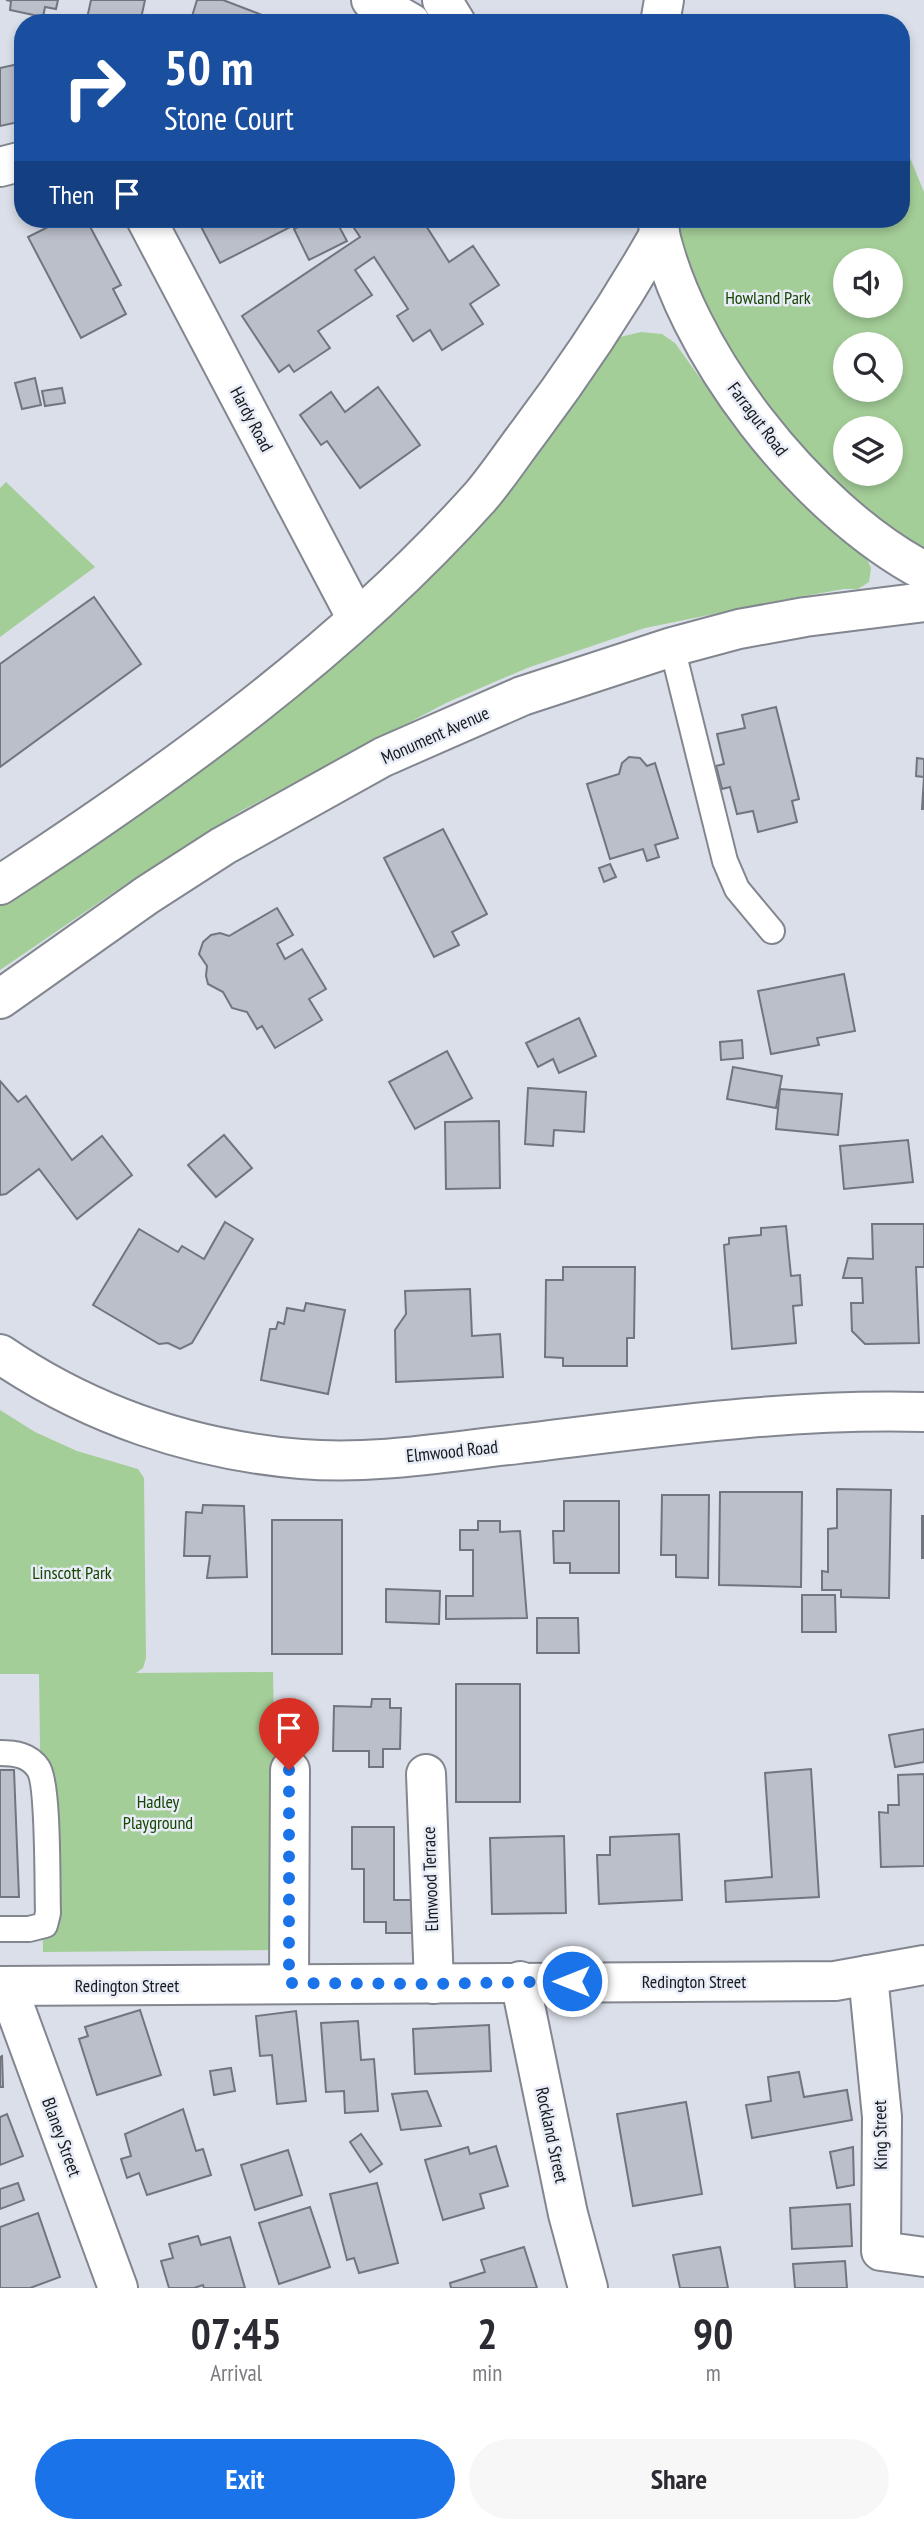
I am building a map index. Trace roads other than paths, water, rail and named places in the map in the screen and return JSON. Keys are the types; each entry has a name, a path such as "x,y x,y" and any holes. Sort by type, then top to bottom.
{"street":[{"path":"371,0 395,14"},
{"name":"Hardy Road","path":"151,228 357,618"},
{"path":"0,886 161,776 276,687 357,618 482,495 623,299 652,228"},
{"name":"Farragut Road","path":"656,228 674,284 696,329 765,434 812,486 860,527 924,571"},
{"name":"Monument Avenue","path":"0,999 126,909 223,846 383,757 523,696 672,647 739,629 924,602"},
{"name":"Elmwood Road","path":"0,1354 66,1393 139,1425 194,1443 303,1459 372,1460 678,1425 818,1413 924,1412"},
{"path":"289,1770 289,1983"},
{"name":"Elmwood Terrace","path":"426,1774 435,1984"},
{"name":"Redington Street","path":"3,1986 835,1981 924,1965"},
{"name":"King Street","path":"868,1975 882,2117 881,2251 924,2257"},
{"name":"Rockland Street","path":"520,1982 568,2214 588,2288"},
{"name":"Blaney Street","path":"3,1986 118,2288"}],"lane":[{"path":"672,647 725,861 737,889 772,931"},
{"path":"0,1753 18,1754 30,1759 44,1779 48,1913 45,1925 0,1929"}],"park label":[{"name":"Howland Park","path":"768,297"},
{"name":"Linscott Park","path":"72,1572"},
{"name":"Hadley Playground","path":"158,1811"}]}
